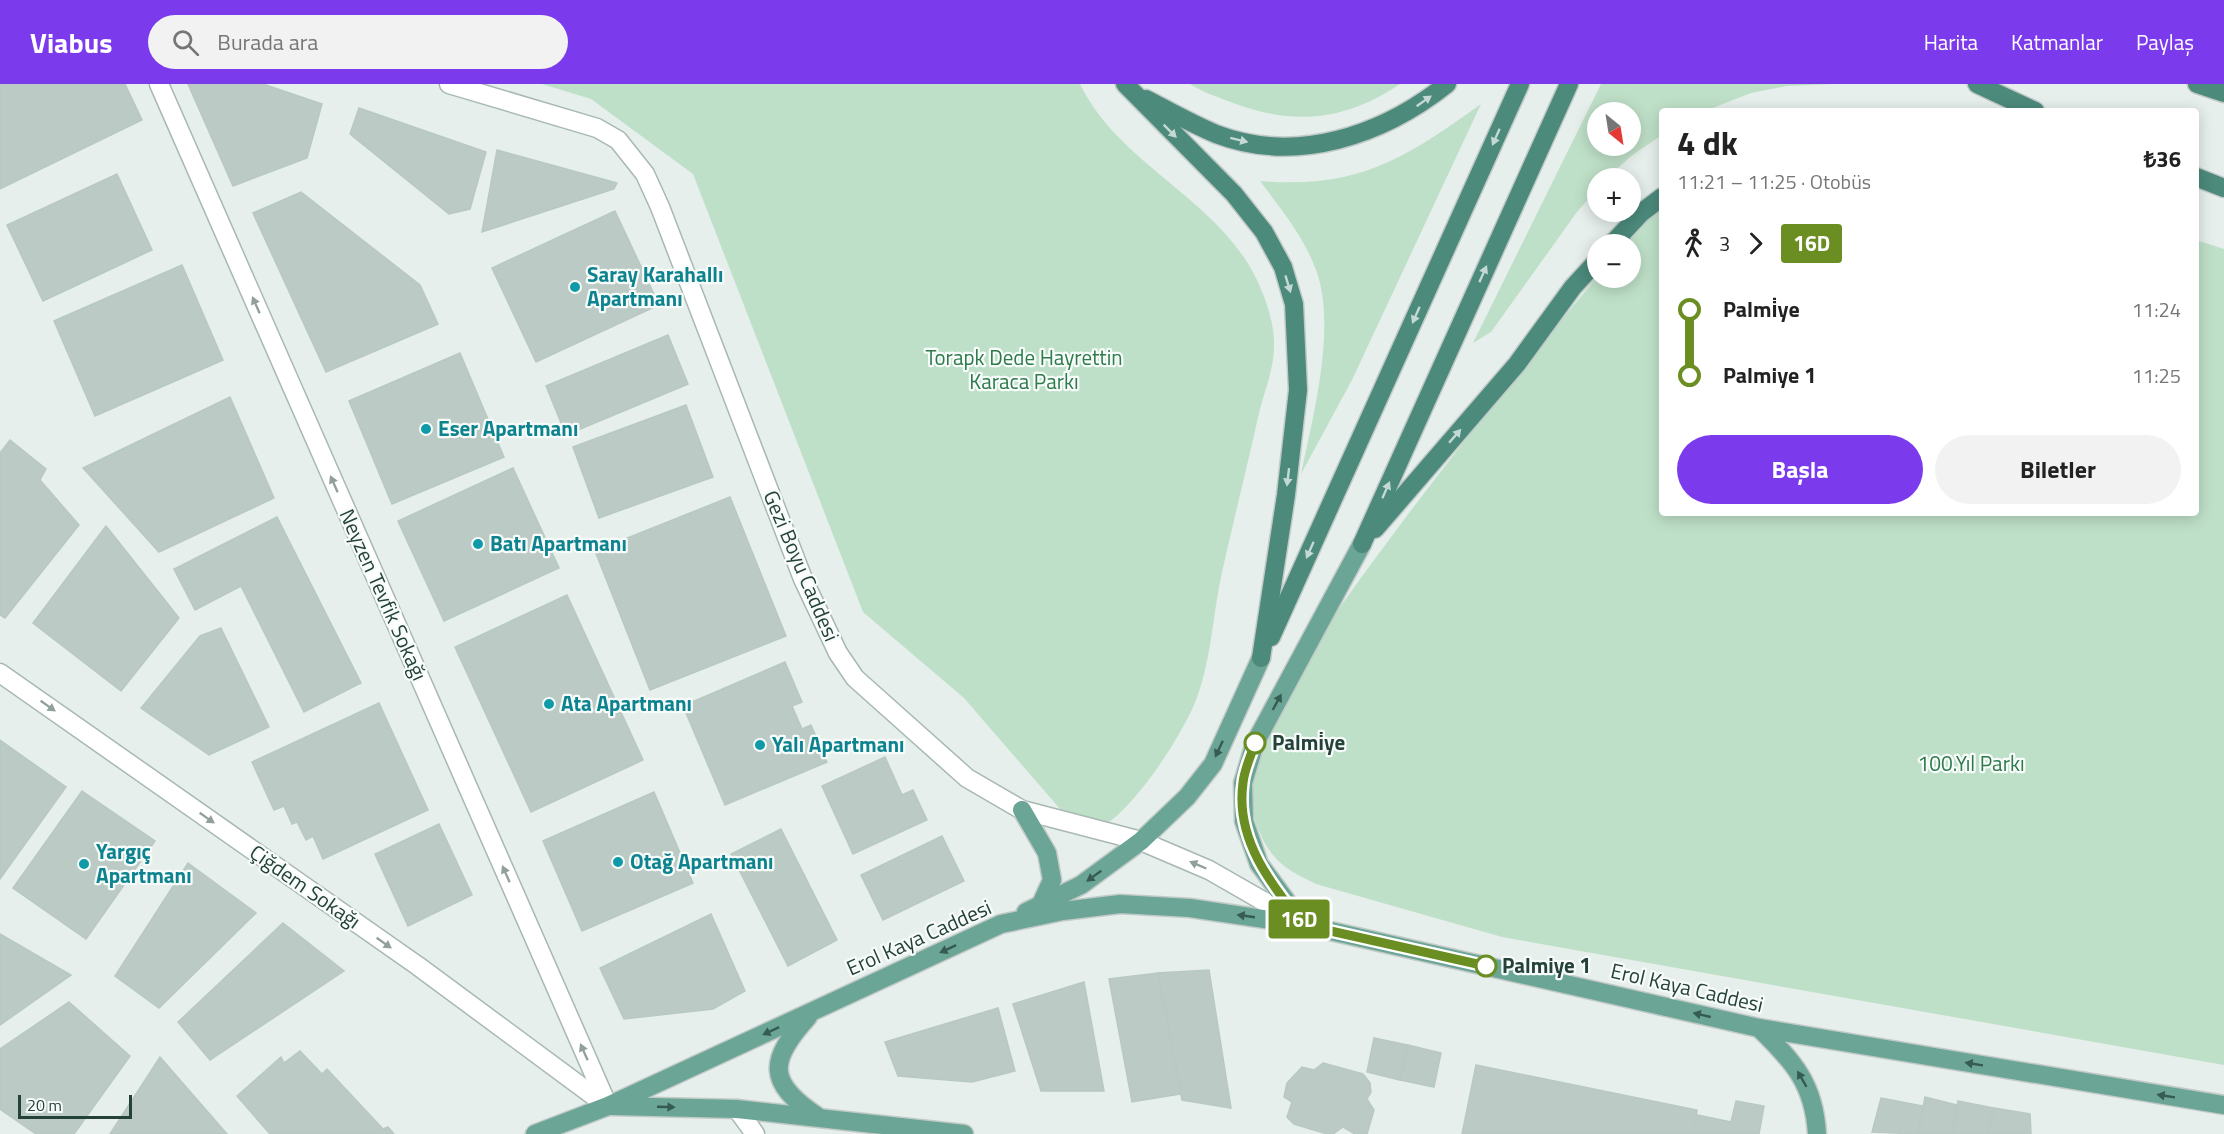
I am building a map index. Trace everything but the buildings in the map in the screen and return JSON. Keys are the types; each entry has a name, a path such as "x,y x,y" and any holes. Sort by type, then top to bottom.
{"highway":[{"path":"1127,87 1218,135 1256,144 1292,147 1329,142 1365,133 1398,118 1447,84"},
{"path":"1262,658 1520,84"},
{"path":"1362,544 1569,84"},
{"path":"1977,84 2029,108"},
{"path":"2197,84 2224,93"},
{"path":"1127,87 1234,194 1264,232 1283,267 1294,304 1298,390 1286,495 1262,658"},
{"path":"2199,178 2224,189"},
{"path":"2199,187 2224,189"},
{"path":"1621,234 1641,213 1659,199"},
{"path":"1362,544 1517,364 1573,287 1587,272"}],"main road":[{"path":"1304,925 1258,864 1244,821 1243,783 1255,743 1362,544"},
{"path":"1001,924 1082,885 1141,841 1187,796 1213,764 1262,658"},
{"path":"1022,810 1047,853 1052,880 1041,904"},
{"name":"Erol Kaya Caddesi","path":"536,1134 608,1106 1001,924 1064,911 1120,904 1190,908 1304,925 1759,1028 2224,1105"},
{"path":"813,1011 780,1053 778,1071 783,1088 799,1105 818,1118"},
{"path":"1759,1028 1803,1077 1815,1108 1818,1134"},
{"name":"Erol Kaya Caddesi","path":"608,1106 737,1109 964,1134"}],"street":[{"name":"Neyzen Tevfik Sokağı","path":"159,84 608,1106"},
{"name":"Gezi Boyu Caddesi","path":"449,84 597,128 618,140 645,174 660,207 803,579 838,653 855,678 967,778 1022,810 1141,841 1209,870 1304,925"},
{"name":"Çiğdem Sokağı","path":"0,673 418,966 608,1106"},
{"path":"737,1109 755,1134"}],"green space":[{"name":"Torapk Dede Hayrettin Karaca Parkı","path":"542,84 1080,84 1098,114 1121,140 1226,234 1247,262 1263,294 1274,334 1272,363 1221,577 1208,658 1200,690 1178,736 1153,774 1139,793 1110,821 1097,829 1080,832 964,698 863,612 693,174 591,99"},
{"path":"1190,84 1400,84 1379,97 1338,113 1295,117 1251,109 1209,94"},
{"path":"1601,84 1832,84 1787,86 1751,93 1713,108 1659,108 1659,137 1641,149 1641,102 1592,102"},
{"path":"1481,104 1352,380 1301,474 1321,372 1324,344 1322,293 1316,270 1305,246 1260,181 1325,180 1353,175 1379,166 1428,140"},
{"path":"1587,112 1587,156 1631,156 1618,168 1587,168 1587,200 1491,332 1473,343"},
{"name":"100.Yıl Parkı","path":"1659,206 1659,516 2199,516 2199,241 2224,249 2224,1065 1502,937 1316,884 1293,872 1273,855 1260,834 1255,820 1245,776 1243,751 1325,628 1412,508 1588,288 1641,288 1641,234 1633,234"}],"bus line":[{"name":"16D","path":"1255,743 1243,783 1244,821 1258,864 1304,925 1486,966"}],"place":[{"name":"Saray Karahallı Apartmanı","path":"575,287"},
{"name":"Eser Apartmanı","path":"426,429"},
{"name":"Batı Apartmanı","path":"478,544"},
{"name":"Ata Apartmanı","path":"549,704"},
{"name":"Palmi̇ye","path":"1255,743"},
{"name":"Yalı Apartmanı","path":"760,745"},
{"name":"Otağ Apartmanı","path":"618,862"},
{"name":"Yargıç Apartmanı","path":"84,864"},
{"name":"Palmiye 1","path":"1486,966"}]}
